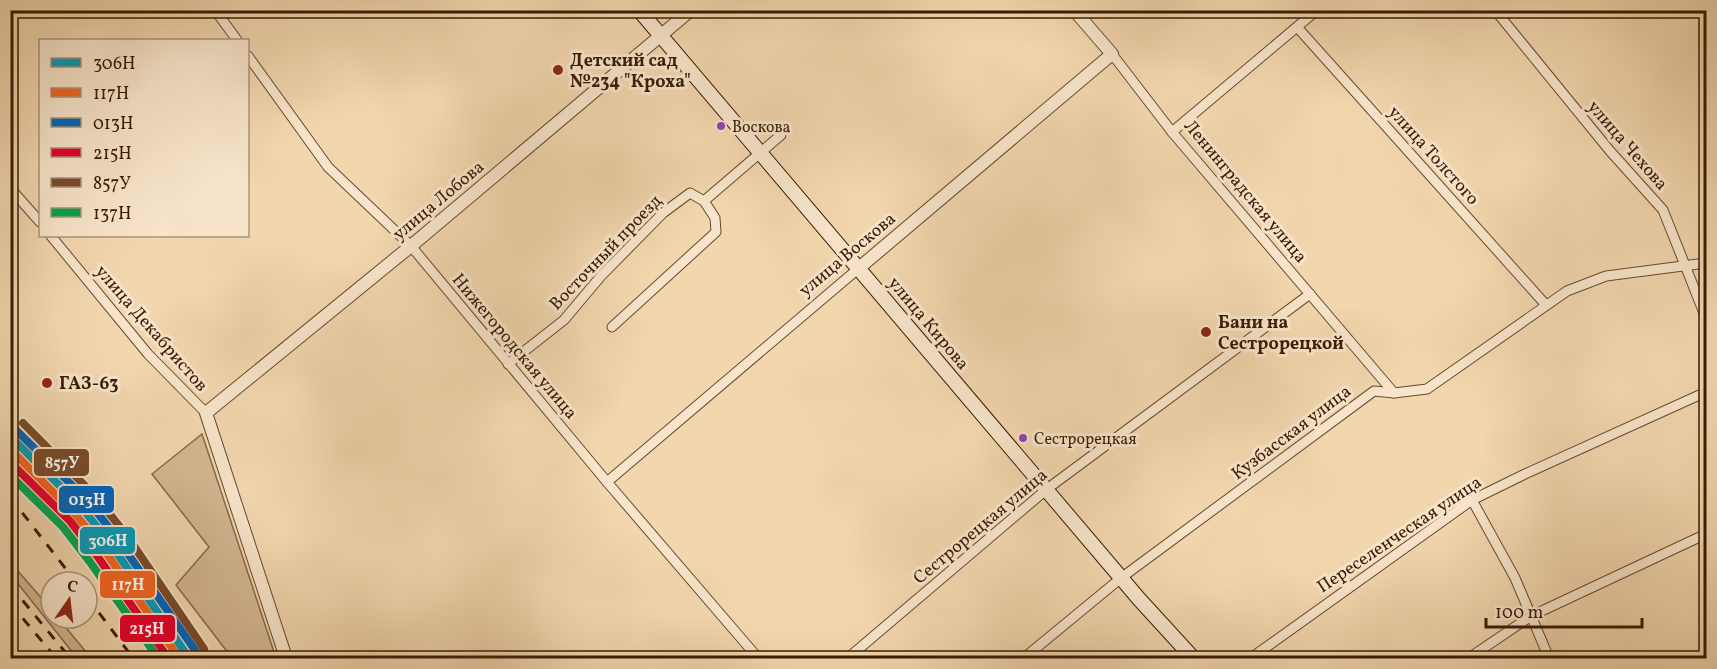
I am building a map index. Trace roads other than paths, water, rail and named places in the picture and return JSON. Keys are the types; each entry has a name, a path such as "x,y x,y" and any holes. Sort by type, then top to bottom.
{"main road":[{"name":"улица Кирова","path":"639,10 1192,658"}],"street":[{"path":"215,10 236,39"},
{"name":"улица Лобова","path":"206,414 411,246 691,10"},
{"name":"Ленинградская улица","path":"1074,10 1112,54 1172,132 1394,393"},
{"path":"1172,132 1317,10"},
{"name":"улица Чехова","path":"1495,10 1610,151 1663,210 1707,318"},
{"name":"улица Толстого","path":"1297,27 1546,305"},
{"name":"улица Воскова","path":"607,482 1112,54"},
{"name":"Нижегородская улица","path":"249,57 327,167 411,246 607,482 758,658"},
{"path":"612,327 716,232 715,218 704,201 781,135"},
{"path":"10,188 39,221"},
{"name":"Восточный проезд","path":"508,364 564,320 601,276 663,213 690,193 704,201"},
{"name":"улица Декабристов","path":"52,237 148,354 206,414"},
{"name":"Кузбасская улица","path":"1024,658 1122,578 1374,391 1394,393 1427,389 1567,291 1606,276 1707,263"},
{"name":"Сестрорецкая улица","path":"848,658 1047,489 1310,294"},
{"name":"Переселенческая улица","path":"1251,658 1472,500 1707,392"},
{"path":"206,414 285,658"},
{"path":"1472,500 1515,578 1549,658"},
{"path":"1469,658 1531,616 1707,534"}],"railway":[{"path":"10,435 76,485 154,571"},
{"path":"10,497 67,570"},
{"path":"10,585 70,658"},
{"path":"10,603 56,658"},
{"path":"99,613 133,658"}],"place":[{"name":"Детский сад №234 \"Кроха\"","path":"558,70"},
{"name":"Воскова","path":"721,126"},
{"name":"Бани на Сестрорецкой","path":"1206,332"},
{"name":"ГАЗ-63","path":"47,383"},
{"name":"Сестрорецкая","path":"1023,438"}]}
